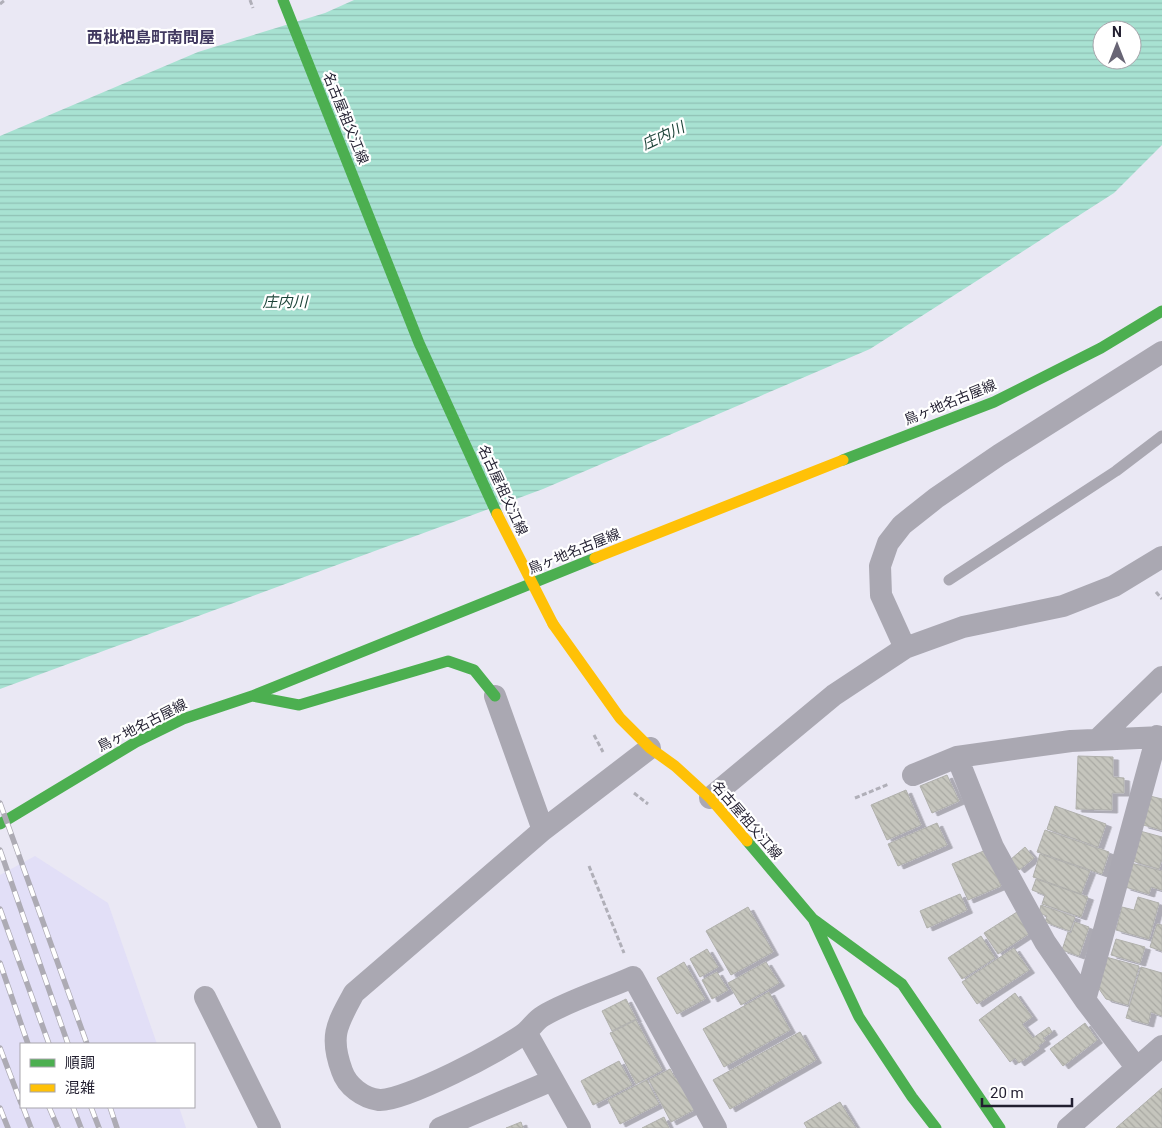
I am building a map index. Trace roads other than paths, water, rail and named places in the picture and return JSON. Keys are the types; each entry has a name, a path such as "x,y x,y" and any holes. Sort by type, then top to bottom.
{"main road":[{"name":"名古屋祖父江線","path":"283,0 419,343 506,533 553,624 620,718 650,748 675,766 710,798 813,920 902,984 1000,1128"},
{"name":"鳥ヶ地名古屋線","path":"0,824 44,800 115,754 182,719 252,696 717,509 994,402 1101,348 1162,311"},
{"path":"252,696 299,705 448,661 474,670 495,696"},
{"name":"名古屋祖父江線","path":"813,920 859,1017 912,1097 936,1128"}],"street":[{"path":"905,648 881,595 880,566 888,543 902,525 936,498 991,460 1162,352"},
{"path":"710,798 834,695 905,648 963,627 1063,606 1114,586 1162,557"},
{"path":"1097,740 1162,677"},
{"path":"495,696 543,830"},
{"path":"913,775 957,757 1097,740 1160,736 1085,1000"},
{"path":"650,748 543,830 354,993 338,1021 334,1050 343,1075 357,1092 379,1100 404,1095 505,1045 526,1032 541,1017 633,977 716,1128"},
{"path":"957,757 993,847 1045,942 1085,1000 1136,1067"},
{"path":"205,997 270,1128"},
{"path":"526,1032 580,1128"},
{"path":"1068,1128 1162,1046"},
{"path":"440,1128 553,1080"}],"lane":[{"path":"949,580 1116,471 1162,436"}],"water":[{"name":"庄内川","path":"354,0 1162,0 1162,145 1114,193 870,349 543,489 0,689 0,136 198,52 325,13"}],"railway":[{"path":"0,803 87,1043"},
{"path":"0,850 68,1043"},
{"path":"0,909 49,1043"},
{"path":"0,963 28,1043"},
{"path":"0,1048 20,1100"},
{"path":"0,1108 8,1128"},
{"path":"23,1108 31,1128"},
{"path":"49,1108 58,1128"},
{"path":"73,1108 81,1128"},
{"path":"91,1108 99,1128"},
{"path":"110,1108 117,1128"}],"district":[{"name":"西枇杷島町南問屋","path":"151,37"}]}
